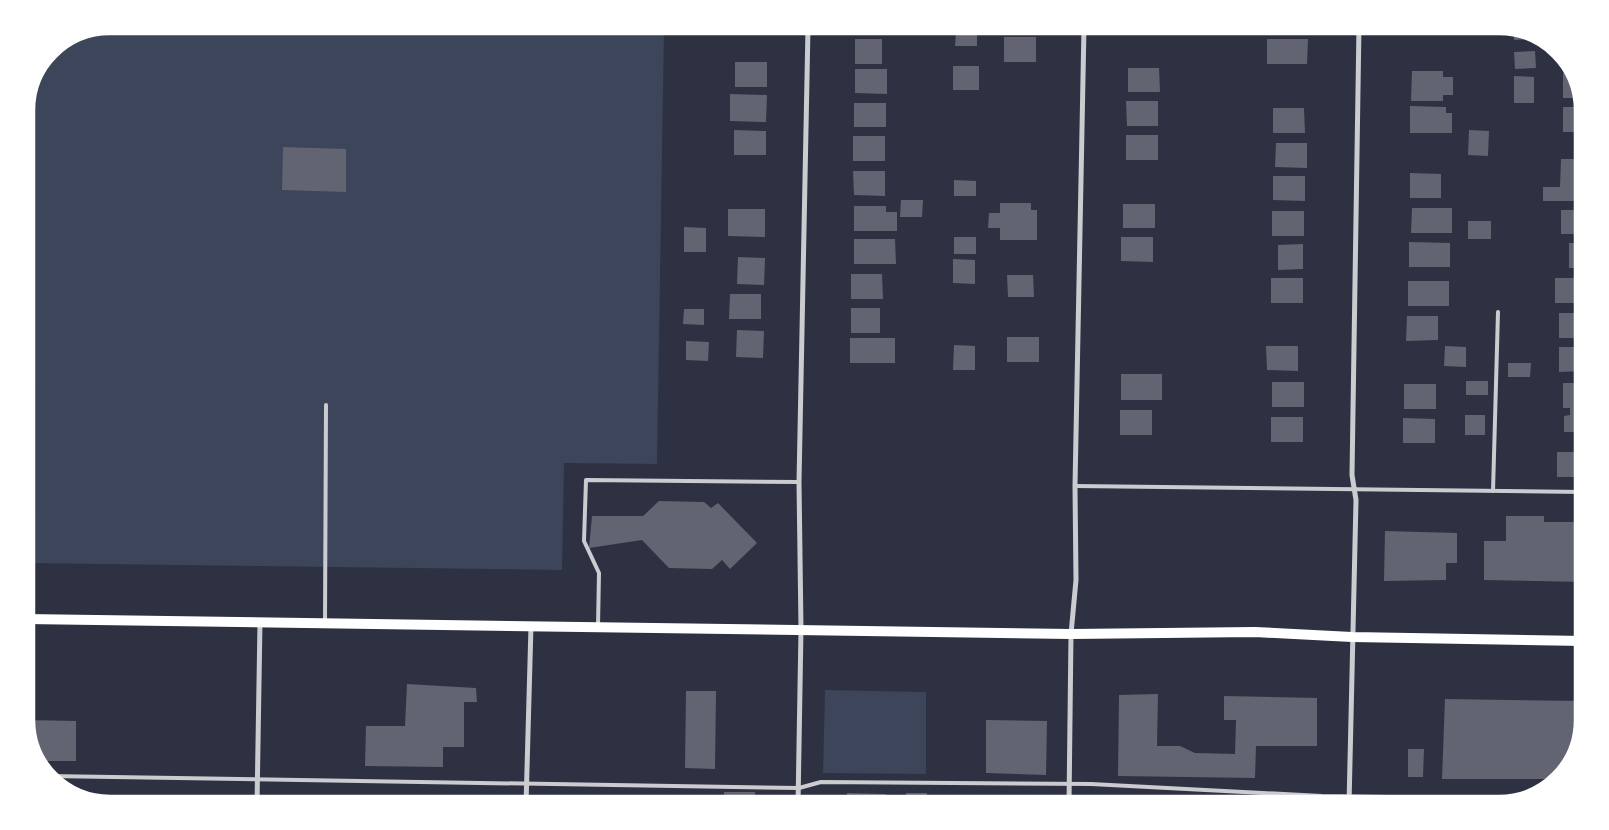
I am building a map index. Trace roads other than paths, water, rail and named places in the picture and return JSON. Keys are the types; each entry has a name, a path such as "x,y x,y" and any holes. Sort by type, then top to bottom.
{"main road":[{"path":"34,619 1071,634 1255,632 1352,637 1575,641"}],"street":[{"path":"799,796 801,629 799,482 808,34"},
{"path":"1069,796 1071,634 1076,580 1075,486 1084,34"},
{"path":"1349,796 1359,34"},
{"path":"257,796 260,622"},
{"path":"526,796 531,626"}],"lane":[{"path":"1493,491 1498,312"},
{"path":"325,623 326,405"},
{"path":"598,626 599,573 584,541 586,480 799,482"},
{"path":"1075,486 1575,492"},
{"path":"59,776 799,788 821,782 1070,784 1328,796"}]}
